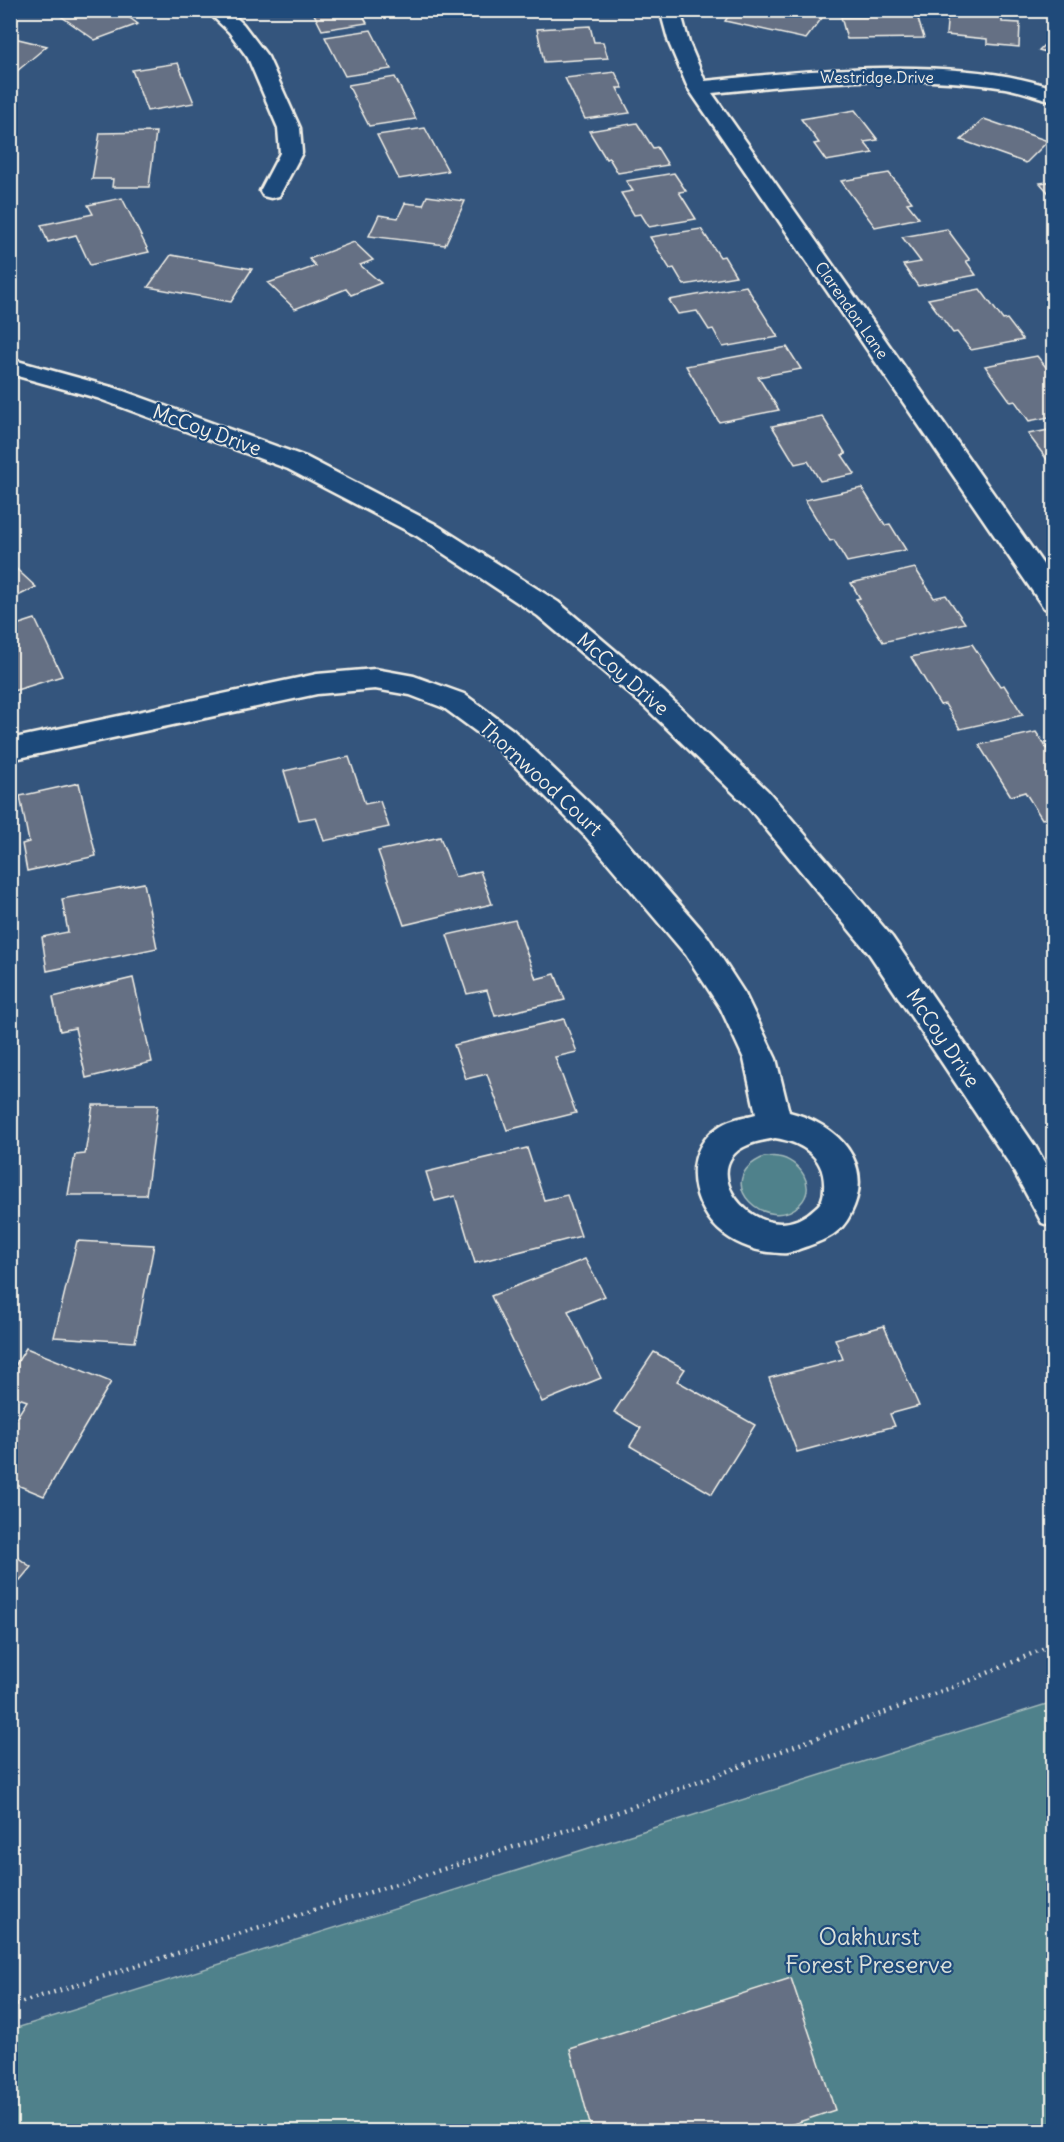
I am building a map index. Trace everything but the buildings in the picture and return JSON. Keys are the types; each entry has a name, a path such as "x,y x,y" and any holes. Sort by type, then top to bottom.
{"street":[{"path":"216,10 236,28 258,57 289,128 291,153 271,191"},
{"name":"Clarendon Lane","path":"669,10 679,43 698,88 1053,601"},
{"name":"Westridge Drive","path":"698,88 809,77 877,75 974,78 1032,87 1053,95"},
{"name":"McCoy Drive","path":"10,366 106,393 297,464 426,530 548,609 654,699 765,807 881,946 1023,1156 1053,1212"},
{"name":"Thornwood Court","path":"10,750 317,684 375,679 414,686 454,701 503,737 597,829 697,946 734,1003 760,1059 775,1124"}],"path":[{"path":"10,2006 586,1824 974,1679 1053,1644"}],"green space":[{"path":"764,1157 786,1159 799,1168 804,1175 807,1189 805,1197 800,1204 787,1212 773,1214 760,1210 749,1201 743,1191 742,1179 748,1167"},
{"name":"Oakhurst Forest Preserve","path":"1053,1702 1053,2131 11,2131 10,2030"}]}
